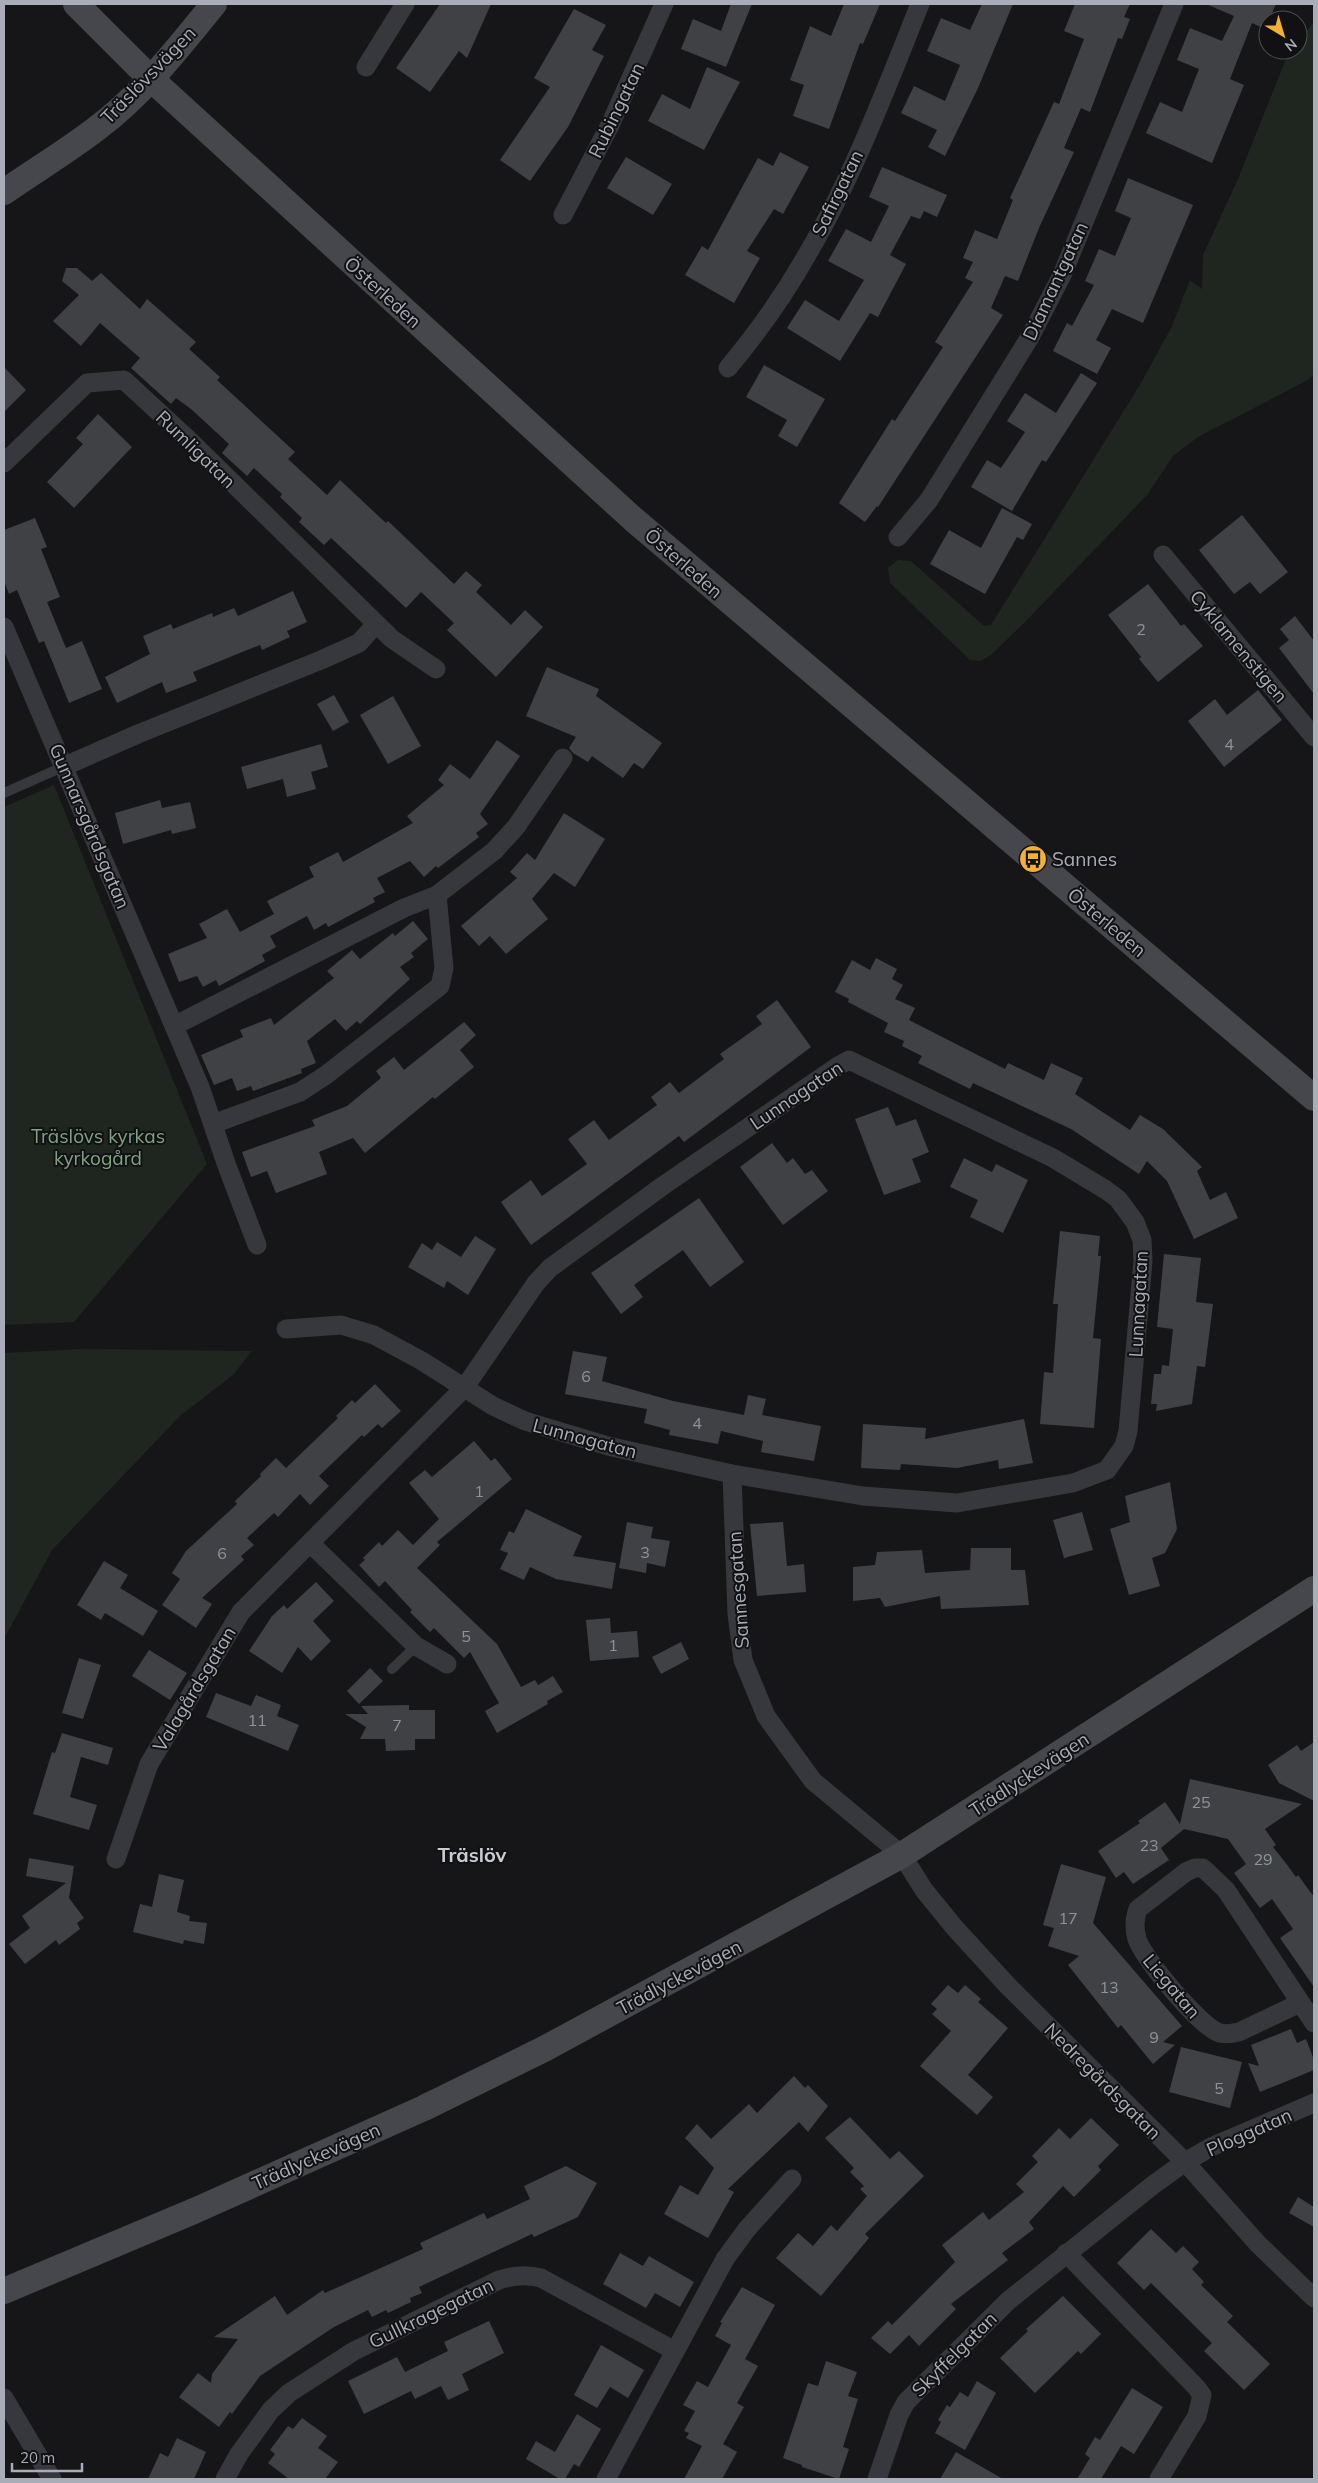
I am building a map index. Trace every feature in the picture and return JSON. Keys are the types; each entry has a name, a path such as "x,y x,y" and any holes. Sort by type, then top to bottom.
{"street":[{"name":"Österleden","path":"76,4 150,78 633,519 1314,1098"},
{"name":"Träslövsvägen","path":"4,192 97,129 150,78 214,4"},
{"path":"366,67 404,4"},
{"name":"Rubingatan","path":"563,215 610,125 664,4"},
{"name":"Safirgatan","path":"728,368 762,326 809,252 875,115 920,4"},
{"name":"Diamantgatan","path":"898,537 929,500 1035,328 1062,275 1174,4"},
{"name":"Rumligatan","path":"4,463 87,383 124,380 190,441 376,624 392,638 436,669"},
{"name":"Cyklamenstigen","path":"1163,555 1314,737"},
{"path":"65,766 146,730 328,657 359,642 376,624"},
{"name":"Gunnarsgårdsgatan","path":"4,627 65,766 200,1087 257,1244"},
{"path":"174,1026 404,908 437,895 494,851 516,827 563,758"},
{"path":"213,1124 300,1092 326,1076 440,986 444,968 437,895"},
{"name":"Lunnagatan","path":"286,1329 341,1325 374,1335 465,1387 493,1406 525,1421 608,1446 732,1474 862,1496 957,1503 1073,1483 1107,1470 1124,1446 1128,1431 1143,1260 1142,1240 1135,1222 1118,1199 1106,1190 1053,1158 849,1060 664,1185 550,1268 536,1283 465,1387"},
{"name":"Valagårdsgatan","path":"116,1859 149,1764 241,1612 465,1387"},
{"name":"Sannesgatan","path":"732,1474 737,1614 743,1660 766,1716 813,1781 902,1855"},
{"path":"310,1543 416,1646 447,1664"},
{"name":"Trädlyckevägen","path":"4,2292 194,2211 424,2108 544,2049 902,1855 1314,1589"},
{"name":"Nedregårdsgatan","path":"902,1855 924,1890 996,1973 1185,2162 1246,2232 1314,2298"},
{"name":"Liegatan","path":"1300,2003 1239,2032 1220,2034 1211,2029 1200,2020 1145,1954 1137,1941 1134,1918 1138,1909 1186,1872 1195,1868 1204,1868 1226,1890 1314,2023"},
{"name":"Ploggatan","path":"1185,2162 1211,2148 1314,2103"},
{"name":"Skyffelgatan","path":"876,2479 899,2415 906,2402 979,2328 1066,2254 1185,2162"},
{"path":"606,2479 725,2259 747,2229 792,2179"},
{"path":"1066,2254 1196,2386 1202,2395 1202,2404 1197,2416 1159,2479"},
{"name":"Gullkragegatan","path":"226,2479 255,2432 271,2410 289,2392 354,2351 499,2280 529,2275 542,2278 675,2351"},
{"path":"4,2398 52,2479"}],"lane":[{"path":"4,793 65,766"},
{"path":"392,1669 416,1646"}],"green space":[{"path":"1314,22 1314,374 1308,380 1198,437 1173,456 1148,494 1025,622 991,655 980,661 970,660 890,583 888,568 898,560 911,561 984,626 991,625 1141,383 1172,326 1190,280 1202,289 1203,255 1238,179 1286,60 1308,60 1308,30"},
{"name":"Träslövs kyrkas kyrkogård","path":"54,785 207,1164 74,1322 4,1325 4,807"},
{"path":"82,1349 252,1351 233,1375 181,1415 52,1550 4,1639 4,1353"}],"building":[{"path":"440,4 491,4 467,58 459,51 430,92 396,68"},
{"path":"731,4 752,4 726,67 681,49 693,19 721,31"},
{"path":"844,4 880,4 863,44 860,43 829,129 793,116 804,85 790,80 810,26 831,36"},
{"path":"982,4 1013,4 978,88 945,156 928,147 937,130 901,113 914,86 945,101 960,65 927,51 941,18 970,30"},
{"path":"1075,4 1130,4 1124,17 1130,19 1122,39 1118,38 1090,112 1081,108 1064,148 1074,152 1039,228 1018,281 1005,276 991,308 1003,315 878,507 865,522 839,503 892,419 895,421 943,347 935,342 973,282 965,278 973,262 963,258 975,230 997,239 1013,200 1010,198 1054,102 1059,104 1084,39 1064,31"},
{"path":"1206,4 1276,4 1273,10 1258,10 1258,26 1252,23 1230,79 1244,85 1212,163 1146,133 1160,102 1182,112 1199,69 1177,60 1190,28 1222,41 1234,16"},
{"path":"574,9 606,25 592,50 604,56 568,127 530,181 500,160 550,87 534,78"},
{"path":"707,67 740,82 704,150 648,121 662,94 690,109"},
{"path":"780,152 809,167 783,214 774,209 747,251 760,258 734,303 685,275 702,246 708,250 758,158 773,166"},
{"path":"626,157 672,184 653,215 607,188"},
{"path":"882,167 947,195 937,217 924,211 920,219 911,216 890,255 906,264 878,317 870,313 840,361 787,328 805,300 839,321 864,280 828,261 846,229 871,242 889,206 869,197"},
{"path":"1128,178 1193,205 1143,323 1112,309 1096,340 1111,348 1097,374 1053,351 1067,323 1072,326 1094,285 1085,281 1099,249 1115,256 1131,218 1115,211"},
{"path":"66,268 77,268 92,281 101,273 140,309 147,299 196,342 189,349 220,377 217,380 295,452 288,459 327,495 340,480 386,523 388,521 454,584 466,571 482,585 476,592 511,625 525,610 543,627 496,677 447,630 454,623 421,592 406,608 331,538 324,545 299,522 302,518 280,497 282,494 254,468 247,476 222,453 229,444 191,409 176,398 171,404 131,368 140,358 100,323 81,346 53,321 79,295 62,281"},
{"path":"764,365 825,399 797,447 778,436 787,420 746,397"},
{"path":"4,367 26,390 4,412"},
{"path":"1081,373 1097,383 1046,462 1042,460 1012,511 971,487 987,460 1001,468 1025,432 1007,421 1025,393 1056,413"},
{"path":"98,414 132,447 74,508 47,482 83,444 76,438"},
{"path":"1002,508 1032,524 1023,540 1017,537 985,594 930,564 949,530 981,548"},
{"path":"1242,515 1288,572 1260,594 1250,582 1234,594 1199,550"},
{"path":"35,518 47,547 41,549 60,597 47,602 66,648 82,641 102,689 69,703 44,641 39,643 17,590 9,594 4,581 4,530"},
{"path":"1148,584 1181,626 1184,624 1203,646 1158,682 1108,615"},
{"path":"293,591 307,622 287,631 290,637 262,650 260,645 193,672 197,681 166,693 162,682 117,703 105,677 150,654 143,636 171,624 173,629 212,613 213,617 234,608 238,616"},
{"path":"1295,616 1314,641 1314,694 1279,648 1289,640 1280,629"},
{"path":"547,667 599,689 596,696 662,743 643,769 634,763 623,778 592,756 588,762 573,753 569,748 576,737 526,716"},
{"path":"1258,690 1282,720 1224,767 1188,721 1215,699 1227,715"},
{"path":"334,695 349,722 333,731 317,704"},
{"path":"393,696 421,746 388,764 360,715"},
{"path":"497,740 520,756 480,814 488,824 476,833 479,837 438,868 436,866 424,877 410,861 377,878 385,892 373,898 375,902 328,927 326,923 314,930 307,916 270,936 276,947 262,955 265,961 219,986 216,980 203,987 197,976 179,982 168,954 207,938 199,924 227,909 240,932 274,914 267,901 314,877 309,867 338,852 343,862 413,823 407,816 444,785 438,780 450,764 470,779"},
{"path":"321,744 328,767 311,772 316,789 287,797 283,779 247,789 241,767"},
{"path":"160,800 162,808 190,802 196,828 172,834 171,830 123,844 115,813"},
{"path":"564,813 605,839 575,887 554,873 532,899 548,919 506,954 490,936 479,946 461,926 517,878 510,872 527,853 535,860"},
{"path":"413,921 428,939 411,953 414,957 400,967 410,979 360,1024 357,1021 346,1031 335,1019 307,1041 316,1063 301,1069 302,1073 253,1091 251,1086 237,1091 232,1078 214,1085 201,1055 243,1037 240,1030 271,1018 274,1025 334,978 327,971 352,950 360,959 393,933 395,936"},
{"path":"876,958 897,969 892,979 903,985 895,999 915,1008 909,1020 1005,1069 1008,1063 1044,1080 1051,1063 1083,1078 1075,1094 1130,1130 1140,1115 1163,1129 1202,1167 1197,1171 1210,1200 1226,1192 1238,1218 1194,1239 1167,1181 1147,1161 1139,1174 1071,1129 973,1083 970,1089 918,1063 922,1056 902,1046 904,1041 884,1032 888,1023 848,1002 849,999 835,992 852,960 870,970"},
{"path":"777,1000 811,1047 684,1142 679,1136 531,1245 501,1202 531,1180 542,1196 587,1164 568,1139 594,1120 609,1140 657,1105 651,1097 670,1082 679,1093 724,1059 720,1054 762,1024 756,1016"},
{"path":"464,1022 476,1035 460,1050 474,1067 435,1099 433,1097 365,1153 353,1138 319,1152 327,1174 276,1193 267,1171 251,1177 242,1152 315,1126 312,1120 347,1106 381,1078 376,1071 394,1057 404,1070"},
{"path":"888,1107 896,1126 916,1119 929,1152 912,1159 921,1182 884,1195 855,1119"},
{"path":"772,1143 787,1163 793,1158 805,1174 812,1170 828,1191 783,1225 740,1167"},
{"path":"964,1158 992,1172 996,1164 1028,1180 1003,1233 970,1217 978,1200 950,1187"},
{"path":"699,1198 744,1262 710,1287 683,1250 634,1285 643,1297 621,1314 591,1273"},
{"path":"1060,1231 1100,1236 1098,1256 1101,1256 1093,1338 1101,1339 1094,1428 1040,1424 1044,1372 1053,1373 1058,1304 1053,1304"},
{"path":"475,1236 496,1249 468,1295 447,1281 444,1288 408,1267 422,1243 432,1250 437,1242 461,1257"},
{"path":"1164,1254 1201,1258 1196,1302 1213,1304 1205,1367 1197,1366 1192,1404 1156,1411 1157,1404 1151,1404 1154,1374 1161,1374 1162,1365 1169,1366 1173,1329 1157,1327"},
{"path":"573,1351 607,1357 602,1381 673,1401 744,1415 748,1395 766,1399 762,1415 821,1426 814,1461 761,1452 763,1441 721,1431 718,1444 669,1435 670,1430 644,1423 647,1409 565,1394"},
{"path":"375,1384 401,1411 382,1428 378,1424 364,1437 362,1435 319,1476 329,1486 310,1505 300,1494 278,1517 274,1513 247,1538 254,1545 241,1556 244,1560 202,1598 212,1604 196,1628 162,1605 180,1579 172,1573 186,1551 237,1504 235,1501 261,1476 260,1474 276,1458 286,1468 338,1418 336,1416 352,1400 355,1403"},
{"path":"1024,1419 1033,1463 999,1469 998,1460 957,1468 901,1464 900,1470 861,1468 863,1424 926,1428 925,1439"},
{"path":"474,1441 491,1461 495,1458 512,1479 437,1542 440,1545 417,1568 497,1644 521,1687 535,1680 538,1685 553,1676 563,1692 547,1701 548,1704 497,1733 485,1711 499,1703 470,1652 464,1658 434,1628 430,1632 410,1612 412,1610 385,1581 379,1587 359,1565 365,1560 363,1558 379,1542 382,1546 398,1530 413,1545 439,1519 409,1483 425,1470 432,1477"},
{"path":"1170,1482 1177,1529 1165,1553 1152,1558 1160,1586 1129,1595 1110,1529 1130,1522 1125,1496"},
{"path":"526,1509 582,1536 573,1556 616,1563 612,1589 556,1579 530,1567 524,1580 500,1569 508,1553 500,1550 509,1531 514,1533"},
{"path":"1082,1512 1093,1550 1064,1558 1053,1520"},
{"path":"627,1522 653,1527 651,1538 670,1541 665,1567 647,1563 646,1573 619,1568"},
{"path":"783,1522 787,1566 804,1564 806,1592 757,1596 750,1524"},
{"path":"971,1548 1011,1548 1011,1570 1025,1570 1029,1605 941,1609 940,1596 885,1607 880,1598 853,1601 853,1567 875,1565 877,1552 922,1550 925,1573 970,1570"},
{"path":"104,1561 128,1575 120,1588 158,1611 143,1636 105,1613 101,1620 77,1605"},
{"path":"316,1582 334,1601 313,1621 331,1641 311,1661 298,1647 282,1673 249,1651 272,1616 284,1605 287,1609"},
{"path":"610,1618 611,1633 637,1631 639,1657 590,1661 586,1620"},
{"path":"681,1642 689,1659 661,1674 652,1657"},
{"path":"149,1650 187,1673 170,1700 132,1676"},
{"path":"79,1658 101,1665 83,1719 62,1713"},
{"path":"370,1668 383,1681 359,1704 347,1691"},
{"path":"216,1693 251,1706 256,1695 281,1705 277,1716 299,1725 288,1751 206,1717"},
{"path":"409,1705 409,1710 435,1710 435,1739 415,1739 415,1750 386,1751 385,1739 360,1739 366,1727 345,1714 368,1714 361,1706"},
{"path":"62,1733 113,1748 108,1765 81,1757 70,1797 97,1805 89,1830 33,1814 52,1752 55,1753"},
{"path":"1314,1742 1314,1801 1279,1783 1268,1765 1297,1745 1301,1751"},
{"path":"1190,1779 1302,1804 1265,1829 1276,1845 1273,1847 1296,1877 1298,1875 1314,1897 1314,1987 1280,1938 1293,1929 1272,1899 1260,1908 1234,1873 1246,1864 1228,1839 1184,1829 1161,1848 1169,1860 1133,1884 1124,1872 1116,1878 1098,1851 1140,1823 1138,1821 1165,1802 1180,1824"},
{"path":"29,1858 74,1866 69,1898 84,1918 77,1923 80,1929 59,1945 56,1940 25,1964 9,1944 30,1928 22,1916 66,1883 26,1876"},
{"path":"1061,1864 1106,1877 1093,1923 1182,2026 1163,2042 1175,2045 1153,2064 1121,2025 1118,2028 1068,1965 1079,1956 1048,1946 1054,1928 1043,1925"},
{"path":"159,1874 184,1880 177,1912 190,1916 189,1921 207,1923 204,1944 184,1940 183,1944 133,1932 140,1904 152,1907"},
{"path":"948,1985 958,1993 965,1985 981,1999 978,2002 1008,2028 968,2075 993,2097 977,2115 920,2066 951,2031 932,2014 937,2009 931,2004"},
{"path":"1291,2029 1297,2043 1306,2039 1314,2060 1314,2070 1260,2092 1248,2063 1259,2066 1251,2045"},
{"path":"1181,2047 1242,2062 1230,2108 1169,2092"},
{"path":"794,2076 805,2088 808,2085 828,2106 808,2132 799,2122 728,2189 734,2192 708,2238 664,2214 680,2185 698,2195 714,2168 685,2138 697,2124 711,2139 749,2104 757,2113"},
{"path":"850,2117 890,2159 899,2151 924,2176 865,2234 869,2238 821,2296 776,2258 798,2233 813,2246 831,2225 837,2231 867,2196 860,2189 864,2186 850,2172 854,2168 825,2138"},
{"path":"1091,2118 1119,2145 1098,2166 1101,2170 1074,2197 1063,2186 1029,2222 1034,2229 1002,2253 1008,2260 951,2304 956,2309 919,2346 909,2335 890,2354 871,2338 888,2321 892,2325 955,2262 942,2245 983,2212 989,2220 1024,2192 1016,2184 1038,2162 1032,2156 1059,2128 1070,2139"},
{"path":"566,2166 597,2183 578,2217 534,2237 532,2234 419,2287 422,2293 410,2298 411,2302 388,2313 386,2310 372,2317 368,2310 334,2327 260,2376 232,2414 230,2412 219,2427 179,2397 198,2373 211,2383 212,2374 238,2339 214,2337 275,2296 287,2315 323,2290 325,2293 423,2249 420,2243 484,2213 487,2219 530,2199 524,2186"},
{"path":"1298,2197 1314,2207 1314,2227 1289,2213"},
{"path":"1151,2229 1176,2253 1183,2246 1199,2262 1192,2269 1204,2282 1201,2285 1233,2316 1227,2322 1270,2364 1244,2390 1204,2351 1212,2343 1151,2283 1144,2290 1117,2263"},
{"path":"620,2253 643,2266 649,2256 694,2282 680,2307 655,2293 646,2308 603,2284"},
{"path":"742,2287 775,2305 745,2359 758,2366 737,2403 744,2407 723,2444 737,2452 722,2479 684,2479 702,2446 686,2438 689,2433 684,2431 695,2411 683,2405 697,2381 708,2387 731,2345 715,2336 722,2323 720,2322"},
{"path":"1063,2296 1101,2334 1081,2354 1078,2351 1035,2393 1000,2358 1028,2331 1026,2329"},
{"path":"489,2321 504,2353 462,2374 469,2390 448,2400 441,2386 415,2399 411,2391 364,2414 348,2381 397,2357 405,2372 448,2351 444,2342"},
{"path":"601,2345 644,2370 628,2398 610,2387 597,2408 574,2395"},
{"path":"826,2361 857,2372 848,2396 858,2399 843,2447 849,2449 839,2479 802,2467 802,2465 783,2458 808,2383 818,2386"},
{"path":"977,2381 996,2393 965,2450 935,2433 941,2422 938,2420 947,2405 950,2407 960,2392 968,2397"},
{"path":"1132,2388 1163,2407 1134,2454 1121,2446 1101,2479 1077,2479 1090,2458 1085,2454 1095,2437 1100,2440"},
{"path":"577,2414 601,2429 579,2467 574,2464 565,2479 560,2479 526,2459 536,2441 555,2452"},
{"path":"302,2418 327,2436 318,2448 338,2462 325,2479 289,2479 268,2463 275,2454 270,2450 288,2426 293,2429"},
{"path":"177,2438 206,2452 194,2479 148,2479 160,2453 168,2457"},
{"path":"956,2452 1003,2479 940,2479"}],"place":[{"name":"Sannes","path":"1033,859"}],"district":[{"name":"Träslöv","path":"472,1854"}]}
